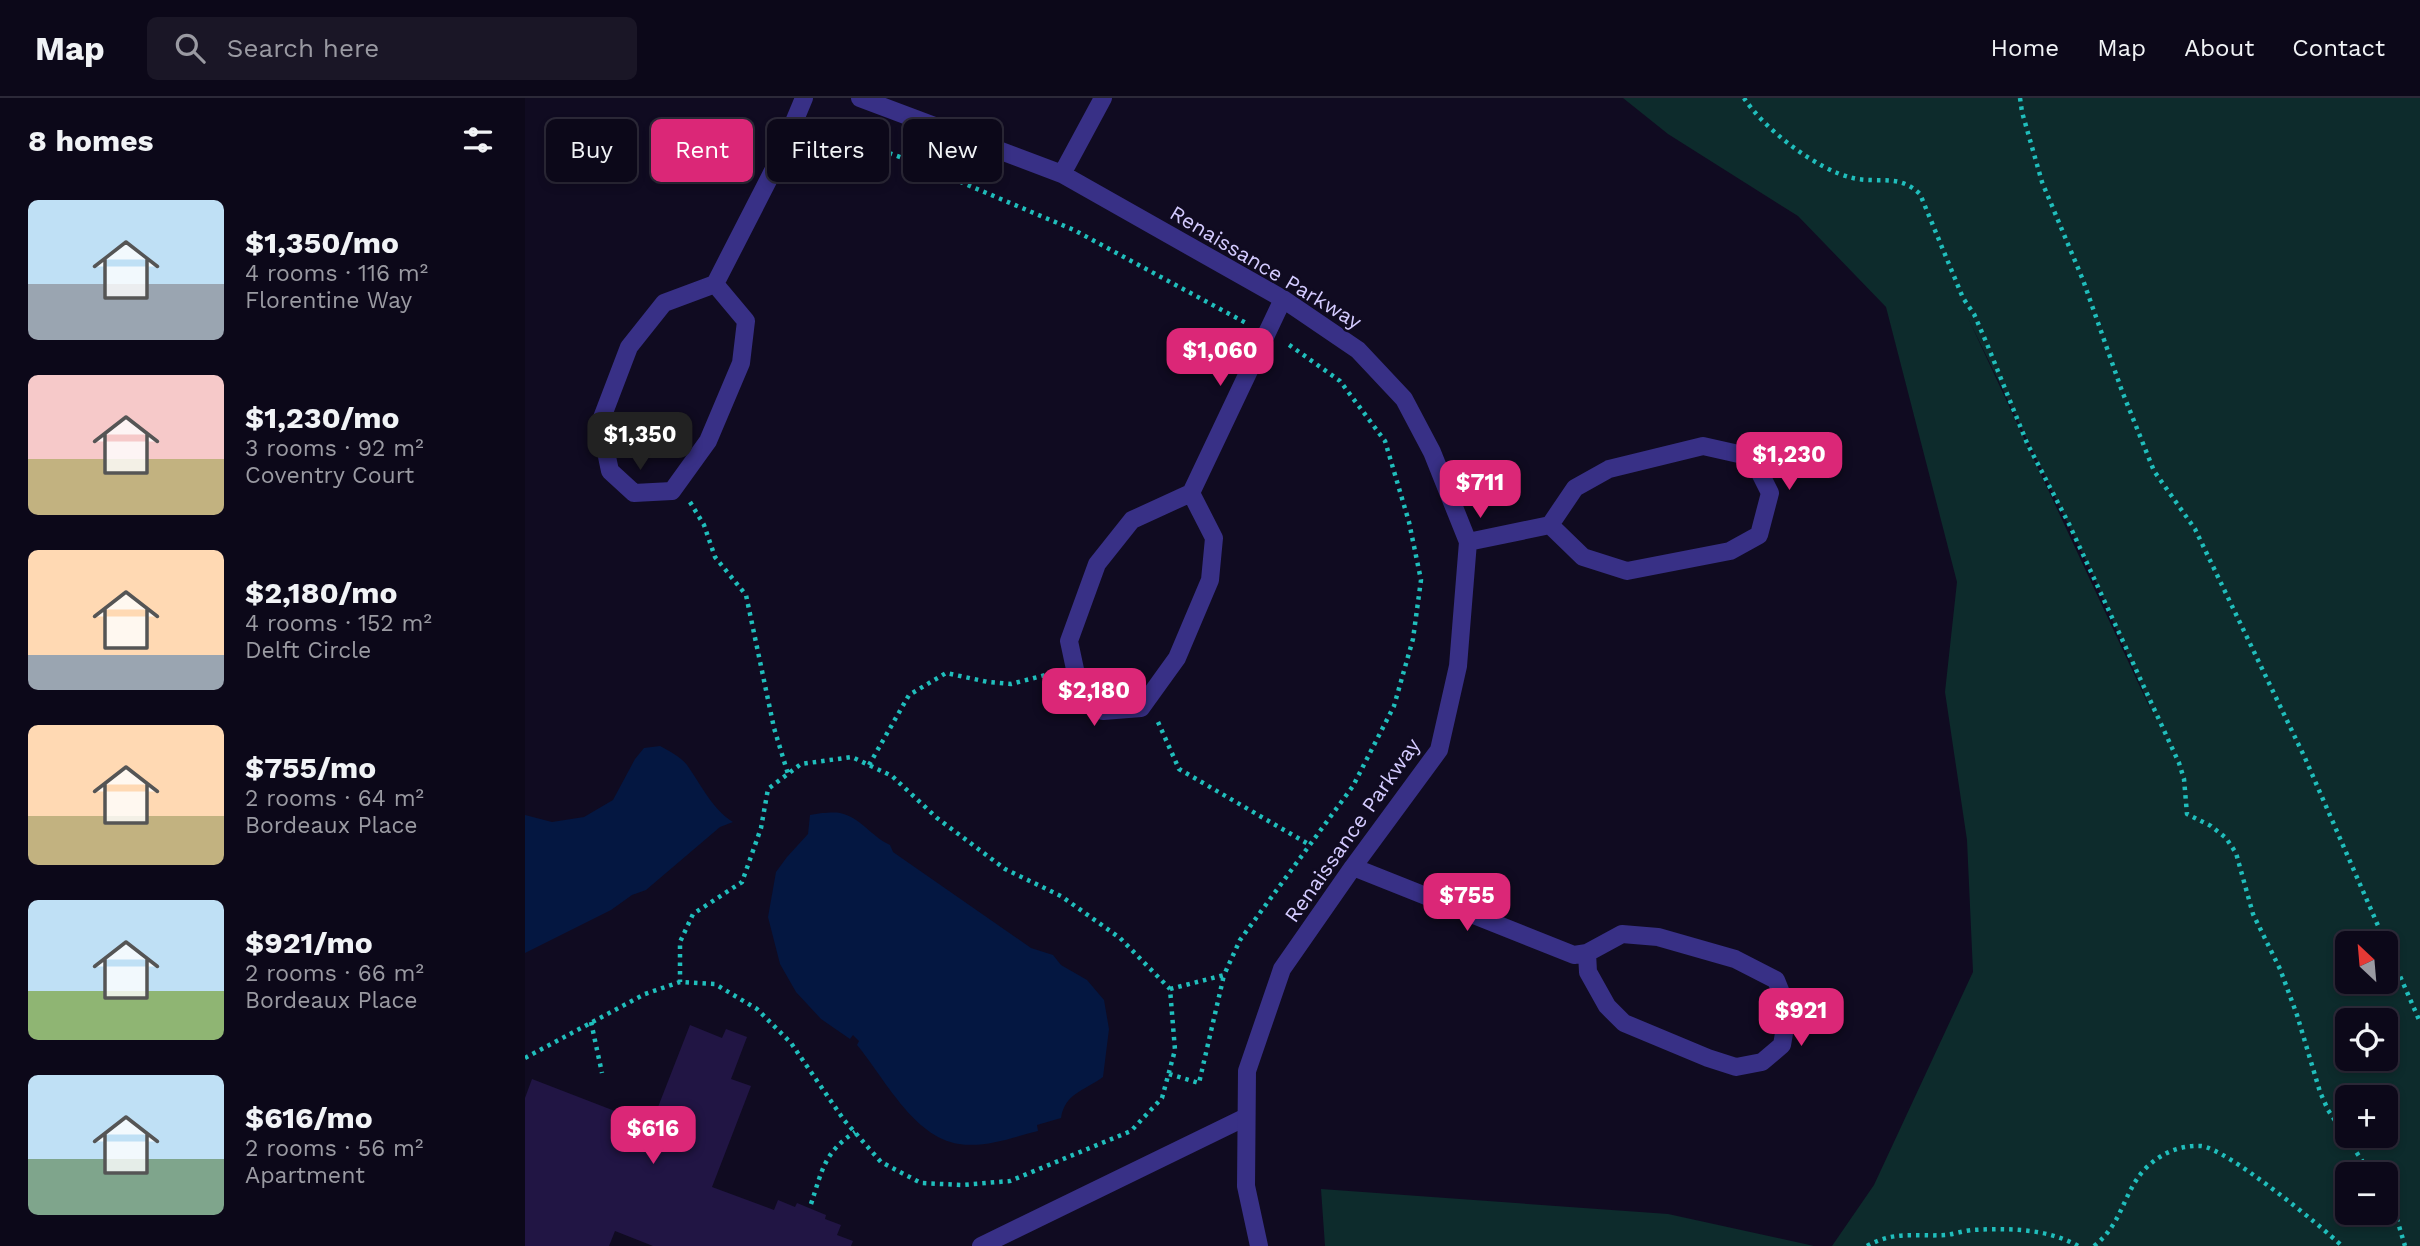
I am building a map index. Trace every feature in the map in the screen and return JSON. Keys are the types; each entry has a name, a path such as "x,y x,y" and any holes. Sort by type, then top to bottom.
{"street":[{"path":"715,284 746,321 741,363 708,440 672,491 634,493 610,471 600,423 629,347 664,303 715,284 776,165 804,98"},
{"name":"Renaissance Parkway","path":"860,98 1062,174 1283,299 1358,351 1404,399 1432,453 1468,542 1458,666 1439,750 1282,969 1247,1071 1246,1186 1259,1246"},
{"path":"1062,174 1103,98"},
{"path":"1191,492 1215,538 1210,580 1177,658 1141,708 1103,711 1079,688 1069,641 1097,564 1132,520 1191,492 1283,299"},
{"path":"1468,542 1550,525 1575,488 1609,469 1703,446 1752,457 1770,493 1759,535 1730,551 1627,571 1583,557 1550,525"},
{"path":"1353,867 1574,955 1587,953 1622,934 1658,937 1735,959 1776,981 1788,1010 1782,1045 1762,1062 1735,1067 1624,1023 1607,1006 1588,972 1587,953"},
{"path":"981,1246 1246,1117"}],"path":[{"path":"1744,98 1768,127 1828,169 1854,178 1895,180 1910,184 1920,194 1963,298 1974,314 1987,344 2027,443 2069,524 2179,763 2184,779 2187,814 2211,826 2226,838 2236,853 2253,914 2284,981 2320,1092 2328,1110 2363,1162"},
{"path":"2020,98 2042,182 2083,280 2122,391 2154,471 2195,529 2305,758 2420,1022"},
{"path":"889,153 1074,230 1248,325"},
{"path":"1168,1074 1199,1083 1224,975 1240,940 1353,786 1394,706 1413,639 1421,580 1409,522 1385,441 1340,381 1289,345"},
{"path":"690,502 704,525 715,557 746,595 774,728 788,774"},
{"path":"869,765 909,695 946,673 1011,684 1056,672"},
{"path":"1156,718 1179,769 1310,845"},
{"path":"525,1058 645,994 680,982 715,984 757,1009 792,1043 855,1132 881,1163 921,1183 962,1185 1010,1181 1131,1131 1162,1098 1175,1051 1170,989 1120,938 1061,897 1005,869 937,818 892,776 852,757 801,764 768,789 761,828 741,882 693,914 680,942 680,982"},
{"path":"1170,989 1224,975"},
{"path":"591,1022 602,1073"},
{"path":"811,1204 829,1153 855,1132"},
{"path":"2094,1246 2117,1221 2141,1173 2154,1160 2171,1150 2203,1146 2220,1153 2304,1212 2342,1246"},
{"path":"2398,1223 2405,1246"},
{"path":"1867,1246 1888,1236 2007,1230 2040,1232 2078,1246"}],"green space":[{"path":"1623,98 2420,98 2420,1246 1832,1246 1874,1185 1973,972 1967,840 1945,692 1957,582 1886,307 1798,216 1668,134","holes":["1968,318 2095,579 2155,719"]},
{"path":"1321,1189 1668,1214 1814,1246 1325,1246"}],"water":[{"path":"660,746 684,762 713,804 733,822 720,827 646,890 525,953 525,815 552,822 584,817 613,800 644,748"},
{"path":"840,813 854,819 890,845 893,852 1031,948 1053,955 1061,965 1087,980 1104,1000 1109,1029 1103,1077 1076,1093 1067,1103 1061,1118 1037,1125 1038,1131 989,1143 969,1145 943,1139 927,1130 901,1104 857,1045 859,1041 853,1035 850,1039 821,1019 796,992 780,964 768,917 776,872 808,834 810,815"}],"building":[{"path":"690,1025 722,1038 726,1029 747,1037 731,1079 751,1086 712,1187 774,1210 778,1200 795,1207 797,1203 826,1215 825,1219 841,1225 837,1235 853,1241 851,1246 653,1246 615,1231 609,1246 525,1246 525,1098 532,1079 651,1125"}]}
